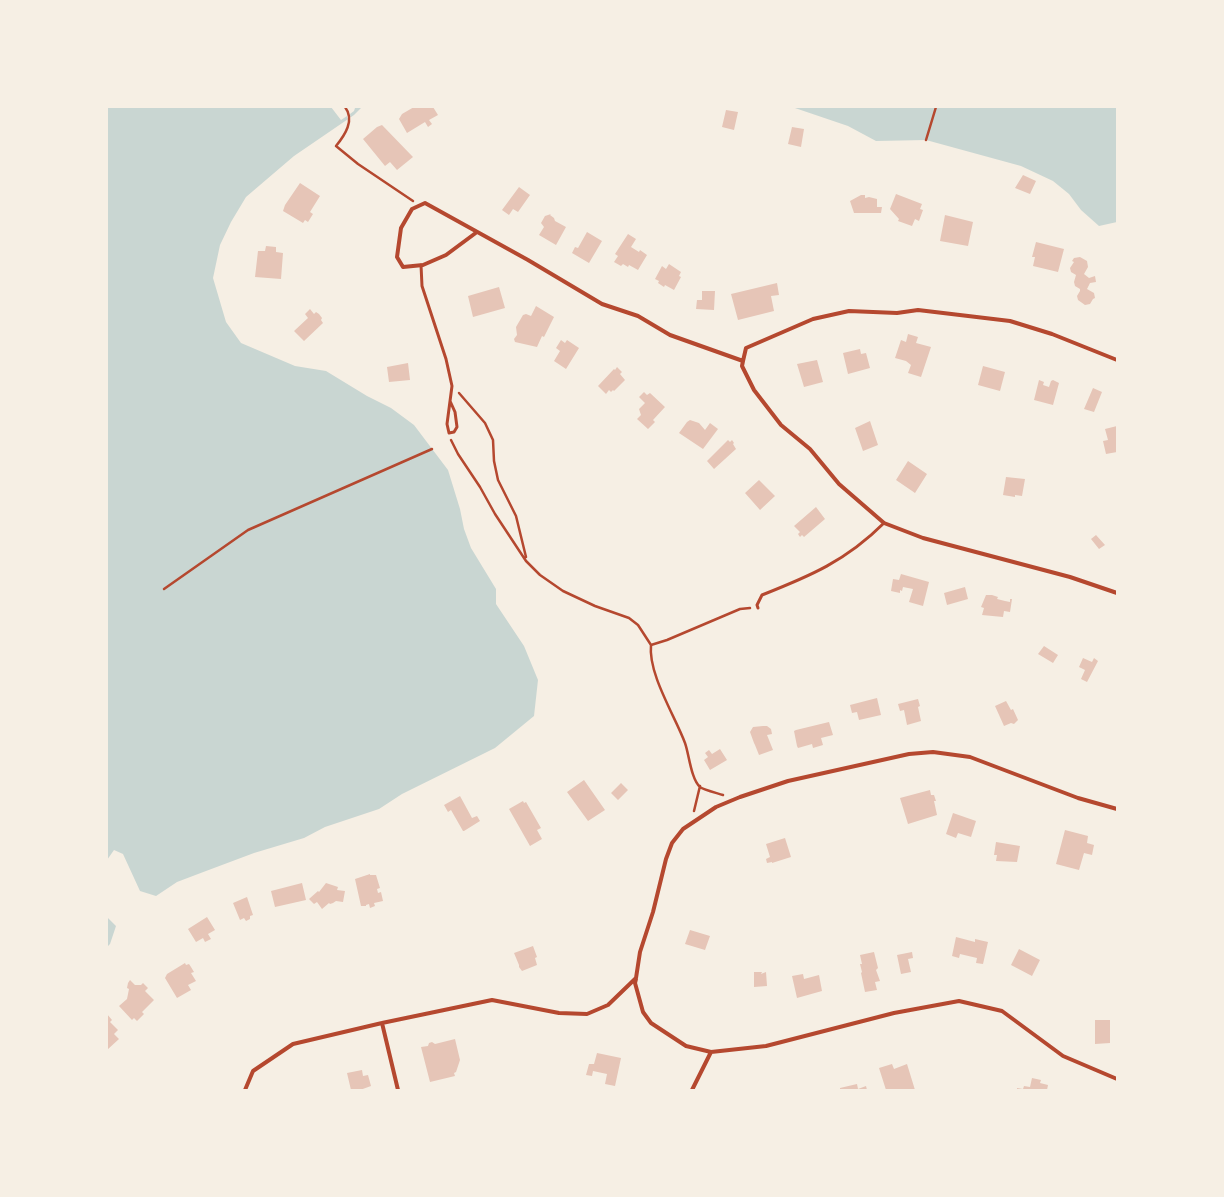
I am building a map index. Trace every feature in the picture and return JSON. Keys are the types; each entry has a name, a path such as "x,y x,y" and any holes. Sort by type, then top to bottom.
{"street":[{"path":"478,232 446,255 421,265 403,267 398,257 402,228 412,209 425,203 478,232 528,260 602,304 638,316 670,335 743,361"},
{"path":"1117,360 1052,334 1010,321 918,310 897,313 849,311 813,319 746,348 742,366 754,390 781,425 810,449 839,484 884,523 923,538 1070,577 1117,593"},
{"path":"1117,809 1078,798 970,758 933,752 909,754 788,781 735,799 716,807 683,829 672,843 666,859 653,912 640,952 635,983 642,1012 651,1023 686,1046 711,1052 766,1046 894,1013 959,1001 1002,1011 1063,1056 1117,1079"},
{"path":"246,1090 253,1071 293,1044 382,1022 492,1000 559,1013 588,1014 608,1005 636,978"},
{"path":"382,1022 398,1090"},
{"path":"692,1090 711,1052"}],"lane":[{"path":"421,265 422,286 446,358 452,386 450,401 447,424 449,433 454,432 457,427 455,412 450,401"},
{"path":"758,606 762,595 816,573 839,560 872,535 884,523"}],"path":[{"path":"345,107 348,112 349,120 345,134 336,146 358,164 420,205"},
{"path":"926,140 936,107"},
{"path":"452,386 470,404 485,423 493,440 494,461 498,480 516,516 526,561"},
{"path":"449,433 458,454 480,487 495,514 526,561 540,576 563,591 595,606 629,618 638,625 651,645 654,669 663,694 682,736 693,775 700,786 735,799"},
{"path":"164,589 248,530 432,449"},
{"path":"651,645 667,640 740,610 758,606"},
{"path":"693,813 700,786"}],"shaded area":[{"path":"107,107 362,107 354,115 294,156 246,197 231,222 220,245 213,278 226,322 241,343 295,366 326,371 367,396 391,408 414,425 448,470 460,509 464,529 471,548 496,589 496,604 524,646 538,680 534,716 495,748 402,794 379,809 325,827 304,838 254,853 177,882 156,896 140,891 123,854 114,850 107,860"},
{"path":"792,107 1117,107 1117,222 1099,226 1081,210 1069,194 1053,181 1021,166 926,140 876,141 848,126"},
{"path":"107,917 116,926 110,944 107,947"}],"pier":[{"path":"331,107 355,108 350,114 351,120 348,121 347,116 341,120"}],"building":[{"path":"414,107 433,107 438,115 429,120 432,124 428,127 425,122 407,133 399,119 402,114"},
{"path":"726,110 738,112 734,130 722,127"},
{"path":"382,125 413,157 397,170 390,162 385,166 363,139 377,127"},
{"path":"792,127 804,129 801,147 788,144"},
{"path":"1023,175 1036,181 1030,194 1015,188"},
{"path":"300,183 320,196 310,212 313,214 308,222 305,220 303,223 283,211 285,205"},
{"path":"519,187 530,195 518,212 513,209 509,215 502,210"},
{"path":"896,194 922,204 920,209 923,210 919,221 915,219 912,226 898,221 899,219 890,209"},
{"path":"861,195 865,195 865,198 869,197 877,199 877,207 882,207 881,213 854,213 850,201"},
{"path":"551,214 550,215 555,221 566,227 556,245 539,235 544,227 541,223 545,216"},
{"path":"945,215 973,222 968,246 940,241"},
{"path":"587,232 602,241 589,263 572,253 575,247 578,248"},
{"path":"628,234 636,239 631,247 639,252 640,250 647,255 638,270 629,265 628,267 623,264 621,266 614,262 618,256 615,254"},
{"path":"1036,242 1064,249 1058,272 1033,266 1035,257 1032,257"},
{"path":"266,246 276,247 276,252 283,253 281,279 255,277 258,251 265,251"},
{"path":"1080,257 1087,261 1088,267 1084,274 1089,278 1095,276 1096,282 1090,283 1087,289 1094,293 1095,298 1090,304 1085,305 1078,300 1077,296 1080,289 1075,286 1074,282 1076,275 1071,272 1070,268 1074,262 1072,261 1074,258"},
{"path":"669,264 681,272 679,276 681,277 674,290 665,285 664,287 655,279 662,266 666,269"},
{"path":"777,283 779,295 771,296 774,311 738,320 731,294"},
{"path":"499,287 505,308 473,317 468,296"},
{"path":"702,291 715,291 714,310 696,309 697,300 702,300"},
{"path":"536,306 554,317 544,337 542,336 537,347 515,342 514,339 517,335 516,327 523,315 526,314 531,316"},
{"path":"310,309 314,314 316,312 319,314 323,323 304,341 294,331 308,318 305,314"},
{"path":"908,334 918,337 916,343 931,347 921,377 908,373 911,365 906,361 895,358 901,340 906,342"},
{"path":"561,340 565,343 567,340 579,348 566,369 554,361 560,351 556,348"},
{"path":"860,349 861,354 866,353 870,368 848,374 843,353"},
{"path":"817,360 823,382 804,387 797,364"},
{"path":"408,363 410,380 389,382 387,367"},
{"path":"983,366 1005,372 1000,391 978,385"},
{"path":"617,367 622,372 620,374 625,380 614,391 613,390 611,392 609,390 606,394 598,386"},
{"path":"1039,380 1044,382 1043,385 1049,387 1051,381 1053,380 1059,383 1053,405 1034,400"},
{"path":"1093,388 1102,392 1094,412 1084,409"},
{"path":"644,392 647,395 650,393 665,407 653,420 655,422 648,429 637,419 641,415 639,409 645,403 639,397"},
{"path":"690,420 699,423 705,430 710,423 718,429 703,449 679,433"},
{"path":"870,421 878,445 863,451 855,428"},
{"path":"1117,426 1117,452 1106,454 1103,441 1108,440 1105,429"},
{"path":"728,440 730,442 732,440 736,449 714,469 707,461"},
{"path":"908,461 927,474 915,493 896,480"},
{"path":"1006,477 1025,479 1022,496 1015,495 1015,497 1003,495"},
{"path":"759,480 775,496 760,510 745,493"},
{"path":"816,507 825,519 804,537 802,535 800,537 798,534 800,532 794,526"},
{"path":"1096,535 1105,545 1099,549 1091,539"},
{"path":"901,574 929,582 923,606 909,602 913,589 903,587 902,591 900,590 900,593 891,591 893,579 899,580"},
{"path":"965,587 968,599 947,605 944,593"},
{"path":"986,595 992,595 998,597 997,599 1010,602 1010,599 1012,599 1010,612 1004,611 1003,617 982,615 984,608 981,607"},
{"path":"1044,646 1058,655 1053,663 1038,654"},
{"path":"1083,658 1092,662 1094,658 1098,661 1087,682 1081,679 1085,670 1079,667"},
{"path":"877,698 881,715 859,720 857,712 852,713 850,705"},
{"path":"918,699 921,721 907,725 904,710 900,711 898,704"},
{"path":"1006,701 1011,710 1013,709 1018,720 1014,724 1011,723 1004,726 995,706"},
{"path":"829,722 833,735 821,738 823,745 813,748 812,744 798,748 794,731"},
{"path":"767,726 771,729 772,734 767,735 773,750 759,755 750,732 753,727"},
{"path":"720,749 727,760 710,770 704,760 708,757 705,753 709,750 712,754"},
{"path":"584,780 605,810 588,821 567,792"},
{"path":"621,783 628,790 618,800 611,793"},
{"path":"930,790 931,795 934,795 936,801 934,801 937,815 908,824 900,798"},
{"path":"460,796 472,818 477,816 480,821 464,831 451,810 448,812 444,805"},
{"path":"523,801 524,803 526,802 541,828 537,830 542,839 530,846 509,809"},
{"path":"953,813 976,821 971,837 958,833 956,838 946,834"},
{"path":"1065,830 1088,836 1087,843 1094,845 1092,855 1084,853 1079,870 1056,864"},
{"path":"785,838 791,857 772,863 767,863 766,859 770,857 766,844"},
{"path":"996,842 1020,846 1017,862 996,861 997,855 994,855"},
{"path":"370,874 376,875 380,888 377,889 378,893 381,892 383,901 374,903 375,906 370,908 369,904 366,906 361,906 355,879"},
{"path":"302,883 306,900 275,907 271,891"},
{"path":"326,883 338,887 337,890 345,891 343,902 336,901 330,904 329,903 322,909 317,902 314,904 309,899 318,891 319,892"},
{"path":"247,897 253,915 246,921 244,918 240,920 233,903"},
{"path":"207,917 215,930 208,934 211,939 205,942 203,938 196,942 188,929"},
{"path":"690,930 710,936 705,950 685,944"},
{"path":"956,937 975,942 975,939 988,942 983,964 976,963 977,958 960,954 959,958 952,956"},
{"path":"533,946 537,957 535,958 537,965 522,971 514,953"},
{"path":"1019,949 1040,960 1032,976 1011,965"},
{"path":"874,952 878,968 876,970 880,981 875,982 877,990 865,992 861,973 860,964 862,964 860,955"},
{"path":"912,952 913,958 908,959 911,972 901,974 897,955"},
{"path":"185,963 186,965 189,964 191,967 194,972 191,973 196,981 188,985 191,990 177,998 165,978 167,974"},
{"path":"754,972 762,972 761,974 766,972 767,986 754,987"},
{"path":"803,974 804,979 819,975 822,991 797,998 792,976"},
{"path":"130,980 135,985 141,985 143,983 148,988 145,991 154,1000 142,1012 144,1014 137,1021 134,1018 132,1020 119,1006 127,999 129,989 127,988"},
{"path":"107,1014 112,1020 110,1022 118,1030 114,1034 119,1039 107,1050"},
{"path":"1095,1020 1110,1020 1110,1043 1095,1044"},
{"path":"455,1039 460,1060 456,1072 454,1073 455,1076 430,1082 421,1047 428,1046 429,1043 432,1042 435,1044"},
{"path":"597,1053 621,1058 615,1086 605,1084 607,1074 593,1071 592,1076 586,1075 589,1064 594,1064"},
{"path":"892,1064 894,1069 907,1064 915,1090 886,1090 879,1068"},
{"path":"362,1070 363,1076 368,1075 371,1086 360,1090 351,1090 347,1073"},
{"path":"1032,1078 1041,1080 1040,1083 1048,1085 1047,1090 1017,1090 1017,1088 1023,1089 1024,1086 1030,1087"},
{"path":"857,1084 858,1089 866,1086 867,1090 840,1090 840,1088"}]}
